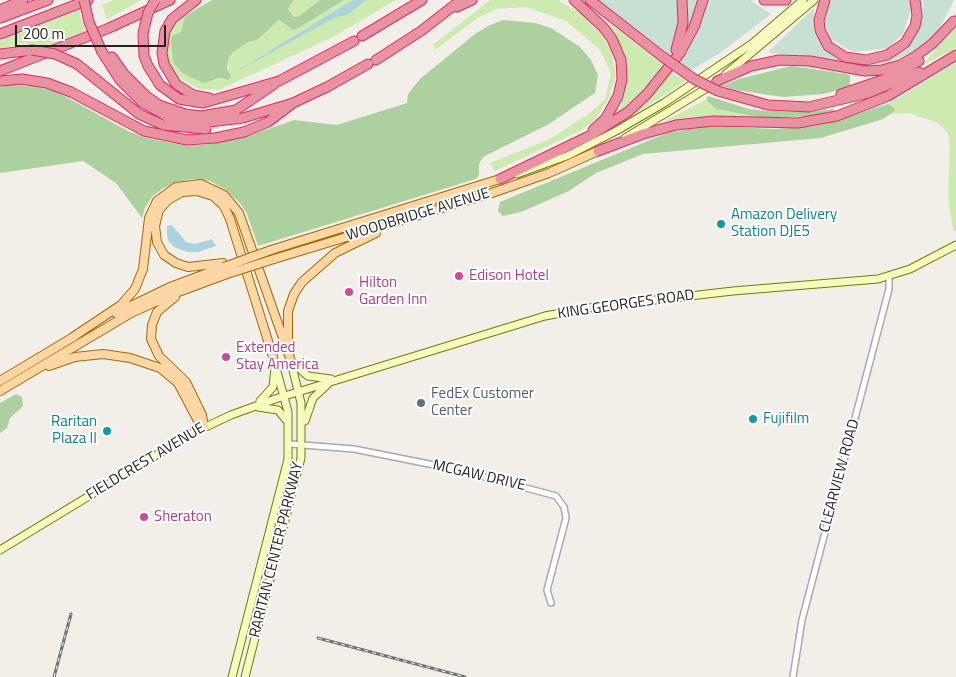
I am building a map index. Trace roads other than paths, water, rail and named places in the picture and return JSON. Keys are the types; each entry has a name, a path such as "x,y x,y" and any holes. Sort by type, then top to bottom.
{"highway":[{"path":"0,10 24,0"},
{"path":"0,18 48,0"},
{"path":"84,0 90,22 105,51 131,92 156,112 170,118 184,122 215,123 258,114 293,102 327,87 372,62 461,0"},
{"path":"0,34 89,0 105,51 124,74 146,96 159,105 185,114 200,116 236,110 279,81 358,39 422,0"},
{"path":"155,0 148,13 143,33 143,45 148,66 160,85 169,93 192,102 203,103 279,81"},
{"path":"0,71 84,39 170,0"},
{"path":"196,0 181,11 165,31 162,42 164,64 172,79 184,90 199,97 221,99"},
{"path":"446,12 472,0"},
{"path":"562,150 598,126 606,118 618,96 622,79 621,60 612,39 594,17 574,0"},
{"path":"590,0 694,79 718,91 747,100 789,107 809,107 849,98 906,78 956,50"},
{"path":"664,73 681,34 682,0"},
{"path":"500,179 606,127 628,112 664,73 686,41 703,0"},
{"path":"764,0 786,0"},
{"path":"825,0 818,20 820,30 828,46 844,57 866,60 887,55 904,43 915,26 917,16 915,0"},
{"path":"747,100 769,103 808,101 847,92 885,79 920,60 945,36 955,18"},
{"path":"717,81 751,66 779,60 810,62 865,71 882,70 900,65 916,56 933,43 955,18"},
{"path":"0,54 32,50 55,54 77,64 128,107 163,125 217,128 246,121 258,114"},
{"path":"598,151 642,134 676,125 713,121 798,122 837,116 888,96 956,55"},
{"path":"0,81 22,79 53,85 71,92 144,131 187,140 215,138 244,132 268,122 293,102"}],"main road":[{"name":"WOODBRIDGE AVENUE","path":"0,381 73,337 145,298 272,250 500,179 569,155 640,118 731,59 803,0"},
{"name":"WOODBRIDGE AVENUE","path":"0,391 139,309 225,268 274,259 422,215 549,173 598,151 661,117 717,81 759,49 814,0"},
{"path":"73,337 121,305 135,289 143,269 149,218 157,201 176,187 201,184 224,194 239,213 290,358 298,369 311,378 332,379 346,377"},
{"path":"225,268 188,267 176,264 164,255 157,242 155,226 159,210 168,200 182,192 197,191 213,196 224,206 230,219 273,357 274,377 271,390 261,401 250,408"},
{"path":"290,358 287,330 288,311 294,294 306,278 325,260 345,247 422,215"},
{"name":"KING GEORGES ROAD","path":"299,391 531,319 574,310 733,291 860,282 889,277 921,264 956,246"},
{"path":"204,427 202,415 186,382 155,350 151,328 157,312 169,300 225,268"},
{"path":"17,381 70,358 103,354 124,356 160,368 173,376 197,419 204,427"},
{"name":"RARITAN CENTER PARKWAY","path":"232,677 283,486 290,444 290,427 285,396 273,357"},
{"name":"RARITAN CENTER PARKWAY","path":"245,677 292,499 302,445 299,391 290,358"},
{"path":"302,433 311,401 323,387 336,380"},
{"name":"FIELDCREST AVENUE","path":"0,550 164,449 204,427 299,391"},
{"path":"250,408 265,407 276,409 285,417 290,427"}],"street":[{"name":"CLEARVIEW ROAD","path":"793,677 802,620 889,289 889,277"},
{"name":"MCGAW DRIVE","path":"290,444 354,449 459,470 556,496 564,506 566,518 548,590 550,603"}],"water":[{"path":"353,0 366,0 347,15 334,18 234,73"},
{"path":"172,225 186,242 195,244 212,239 216,246 198,252 188,252 176,248 169,242 167,236 167,226"}],"railway":[{"path":"54,677 71,614"},
{"path":"318,638 465,677"}],"place":[{"name":"Amazon Delivery Station DJE5","path":"721,224"},
{"name":"Edison Hotel","path":"459,276"},
{"name":"Hilton Garden Inn","path":"349,292"},
{"name":"Extended Stay America","path":"226,357"},
{"name":"FedEx Customer Center","path":"421,403"},
{"name":"Fujifilm","path":"753,419"},
{"name":"Raritan Plaza II","path":"107,431"},
{"name":"Sheraton","path":"144,517"}]}
